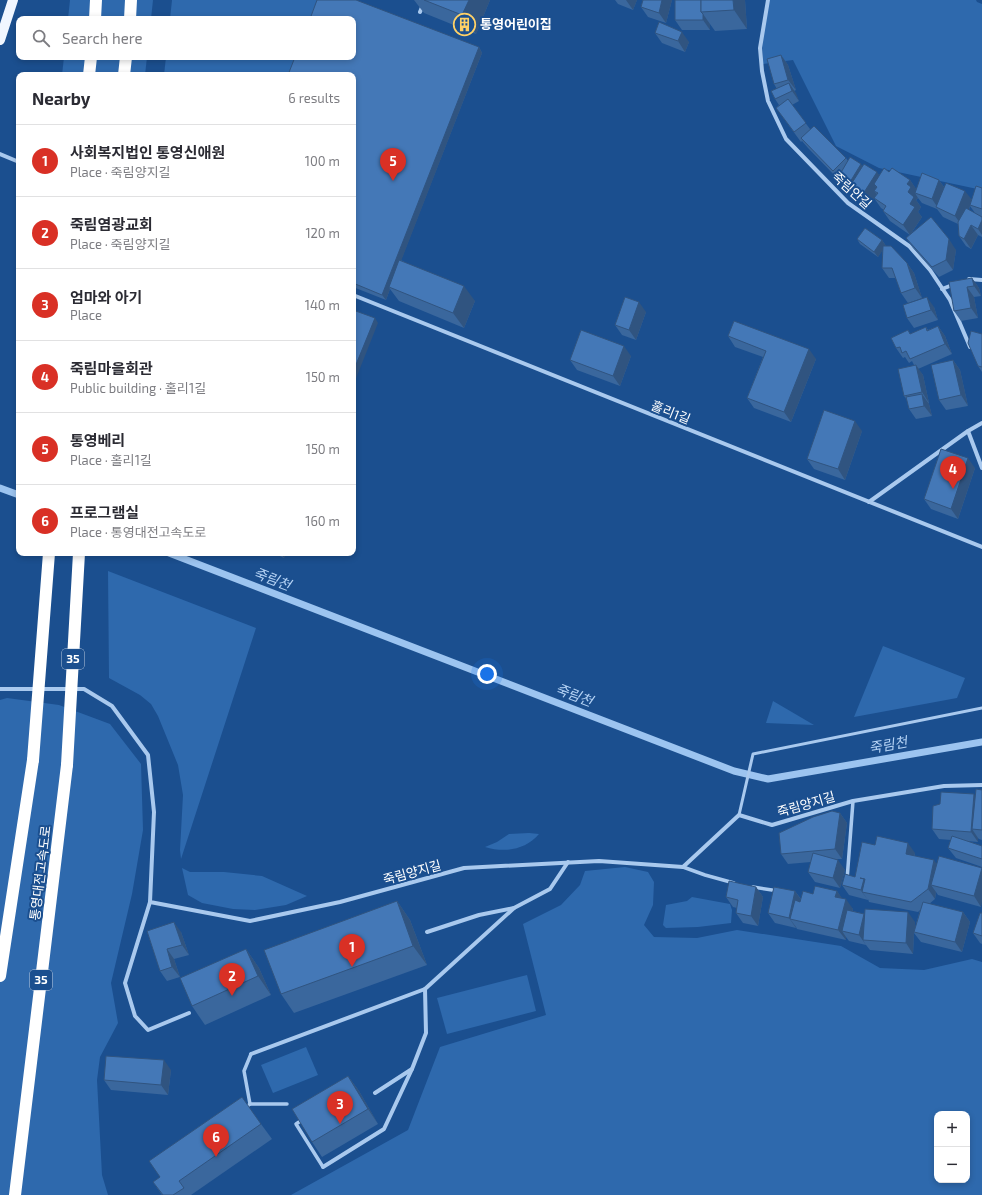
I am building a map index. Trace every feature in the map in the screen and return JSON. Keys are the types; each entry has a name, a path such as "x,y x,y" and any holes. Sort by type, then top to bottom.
{"highway":[{"path":"95,16 96,0"},
{"path":"130,16 131,0"},
{"path":"89,72 91,60"},
{"path":"124,72 126,60"},
{"name":"통영대전고속도로","path":"0,976 33,760 49,556"},
{"name":"통영대전고속도로","path":"15,1195 66,765 79,556"}],"main road":[{"path":"0,40 13,0"}],"street":[{"path":"420,12 425,0"},
{"name":"죽림안길","path":"768,0 760,48 762,71 768,101 786,139 848,203 909,246 930,270 950,300 973,352"},
{"path":"0,154 16,161"},
{"path":"942,288 970,279 982,280"},
{"name":"홀리1길","path":"356,296 982,547"},
{"path":"870,502 968,431 982,423"},
{"path":"968,431 982,468"},
{"path":"0,690 84,689 112,706 148,755 154,812 150,902 125,983 135,1016 148,1030 190,1013"},
{"name":"죽림양지길","path":"739,815 772,825 853,801 944,786 982,785"},
{"path":"846,886 853,801"},
{"path":"736,883 705,875 683,867 739,815"},
{"name":"죽림양지길","path":"150,902 250,920 340,902 464,868 599,861 683,867"},
{"path":"250,1104 244,1070 251,1054 425,989 514,908 550,889 568,862"},
{"path":"750,886 772,890"},
{"path":"427,932 479,915 514,908"},
{"path":"309,1116 296,1124 323,1167 384,1129 412,1069 426,1033 425,989"},
{"path":"375,1093 412,1069"},
{"path":"244,1108 250,1104 287,1104"}],"lane":[{"path":"739,815 753,754 982,708"}],"shaded area":[{"path":"70,0 153,0 151,16 68,16"},
{"path":"172,0 323,0 317,16 170,16"},
{"path":"768,0 976,0 982,4 982,190 879,168 836,146 793,60 763,64 762,43"},
{"path":"64,60 147,60 145,72 62,72"},
{"path":"166,60 300,60 295,72 164,72"},
{"path":"108,571 256,628 181,859 180,850 183,795 178,765 158,716 151,704 140,695 109,678"},
{"path":"883,646 965,678 957,698 854,717"},
{"path":"7,698 59,705 110,724 141,764 143,830 132,894 111,983 118,1023 100,1057 97,1080 102,1175 108,1195 0,1195 0,700"},
{"path":"773,701 814,725 766,723"},
{"path":"509,834 539,834 521,847 500,850 485,847 497,842"},
{"path":"625,867 648,872 654,882 653,905 644,925 654,937 697,938 737,930 841,946 880,968 924,970 972,959 982,962 982,1195 291,1195 408,1130 440,1047 546,1015 523,924 561,905 580,885 585,871"},
{"path":"182,868 190,872 224,872 262,876 307,896 286,905 255,910 233,909 202,903 188,895"},
{"path":"692,897 730,904 732,910 731,923 698,927 666,928 663,925 666,905 687,901"},
{"path":"527,975 536,1011 447,1034 437,998"},
{"path":"306,1047 318,1075 273,1093 261,1065"}],"building":[{"path":"317,0 356,0 479,47 382,295 356,284 356,72 289,72 294,60 356,60 356,16 311,16"},
{"path":"424,0 469,0 462,15"},
{"path":"643,0 662,0 659,13 641,7"},
{"path":"675,0 701,0 703,20 675,20"},
{"path":"701,0 733,0 734,10 701,12"},
{"path":"659,22 682,32 678,41 655,33"},
{"path":"781,55 788,80 774,84 767,59"},
{"path":"789,83 792,91 775,99 771,91"},
{"path":"788,99 806,123 794,132 776,108"},
{"path":"814,126 846,158 833,171 801,138"},
{"path":"850,157 861,164 850,182 839,176"},
{"path":"864,164 877,172 863,194 850,186"},
{"path":"884,168 889,172 892,168 910,180 907,184 911,187 908,192 914,197 910,204 915,207 903,225 883,211 886,206 874,198 878,193 874,191 877,187 874,184"},
{"path":"922,173 939,180 932,199 915,193"},
{"path":"946,183 965,191 955,216 936,207"},
{"path":"976,186 982,188 982,209 970,205"},
{"path":"966,208 982,217 982,220 978,229 971,225 964,239 959,236 958,222"},
{"path":"931,217 949,239 946,260 932,267 906,238"},
{"path":"865,228 882,240 874,252 857,239"},
{"path":"883,246 891,246 907,263 915,288 901,293 892,268 882,268"},
{"path":"399,260 464,286 453,313 389,287"},
{"path":"972,278 974,286 967,287 971,308 954,311 949,282"},
{"path":"625,297 639,302 629,330 615,325"},
{"path":"927,297 931,310 907,318 903,305"},
{"path":"356,311 375,318 356,365"},
{"path":"734,321 809,349 784,412 747,398 766,351 728,336"},
{"path":"938,326 945,344 910,359 906,351 902,353 900,347 896,348 891,338 908,330 910,334 926,327 927,331"},
{"path":"581,330 624,346 613,376 570,360"},
{"path":"971,331 982,334 982,367 978,366 968,343"},
{"path":"953,360 961,395 939,400 931,365"},
{"path":"916,365 922,392 904,396 898,369"},
{"path":"922,394 924,406 909,409 906,397"},
{"path":"824,410 855,421 838,469 807,459"},
{"path":"941,449 968,458 951,509 924,499"},
{"path":"976,789 982,790 982,830 972,829"},
{"path":"941,792 974,794 971,832 932,829 933,806 940,804"},
{"path":"832,811 840,813 835,849 781,854 779,833 813,817"},
{"path":"877,836 908,843 906,854 934,860 928,889 911,902 862,892 865,879 860,878 864,879 861,890 842,885 845,874 855,877 862,842 875,845"},
{"path":"952,836 982,846 982,859 948,848"},
{"path":"813,853 838,860 833,878 808,872"},
{"path":"939,856 982,868 974,896 931,885"},
{"path":"729,881 756,887 751,916 736,913 738,900 726,897"},
{"path":"815,886 837,891 835,897 846,899 838,930 790,919 795,900 800,902 803,891 813,894"},
{"path":"774,887 795,891 789,918 768,913"},
{"path":"397,901 413,946 281,994 264,950"},
{"path":"923,902 963,912 955,942 914,932"},
{"path":"865,909 908,912 906,943 863,940"},
{"path":"847,910 864,914 859,935 842,931"},
{"path":"980,913 982,913 982,936 973,933"},
{"path":"174,922 182,945 167,949 172,967 160,971 147,931"},
{"path":"246,949 258,976 192,1006 180,978"},
{"path":"106,1056 164,1060 161,1085 104,1080"},
{"path":"348,1076 368,1109 312,1142 292,1109"},
{"path":"242,1097 261,1124 179,1181 184,1188 173,1195 163,1195 153,1182 160,1177 149,1161"}],"waterway":[{"name":"죽림천","path":"0,488 16,494"},
{"name":"죽림천","path":"177,556 734,771 768,779 982,742"}],"place":[{"name":"통영어린이집","path":"465,24"},
{"name":"통영베리","path":"393,181"},
{"name":"죽림마을회관","path":"953,489"},
{"name":"사회복지법인 통영신애원","path":"352,967"},
{"name":"죽림염광교회","path":"232,996"},
{"name":"엄마와 아기","path":"340,1124"},
{"name":"프로그램실","path":"216,1157"}]}
